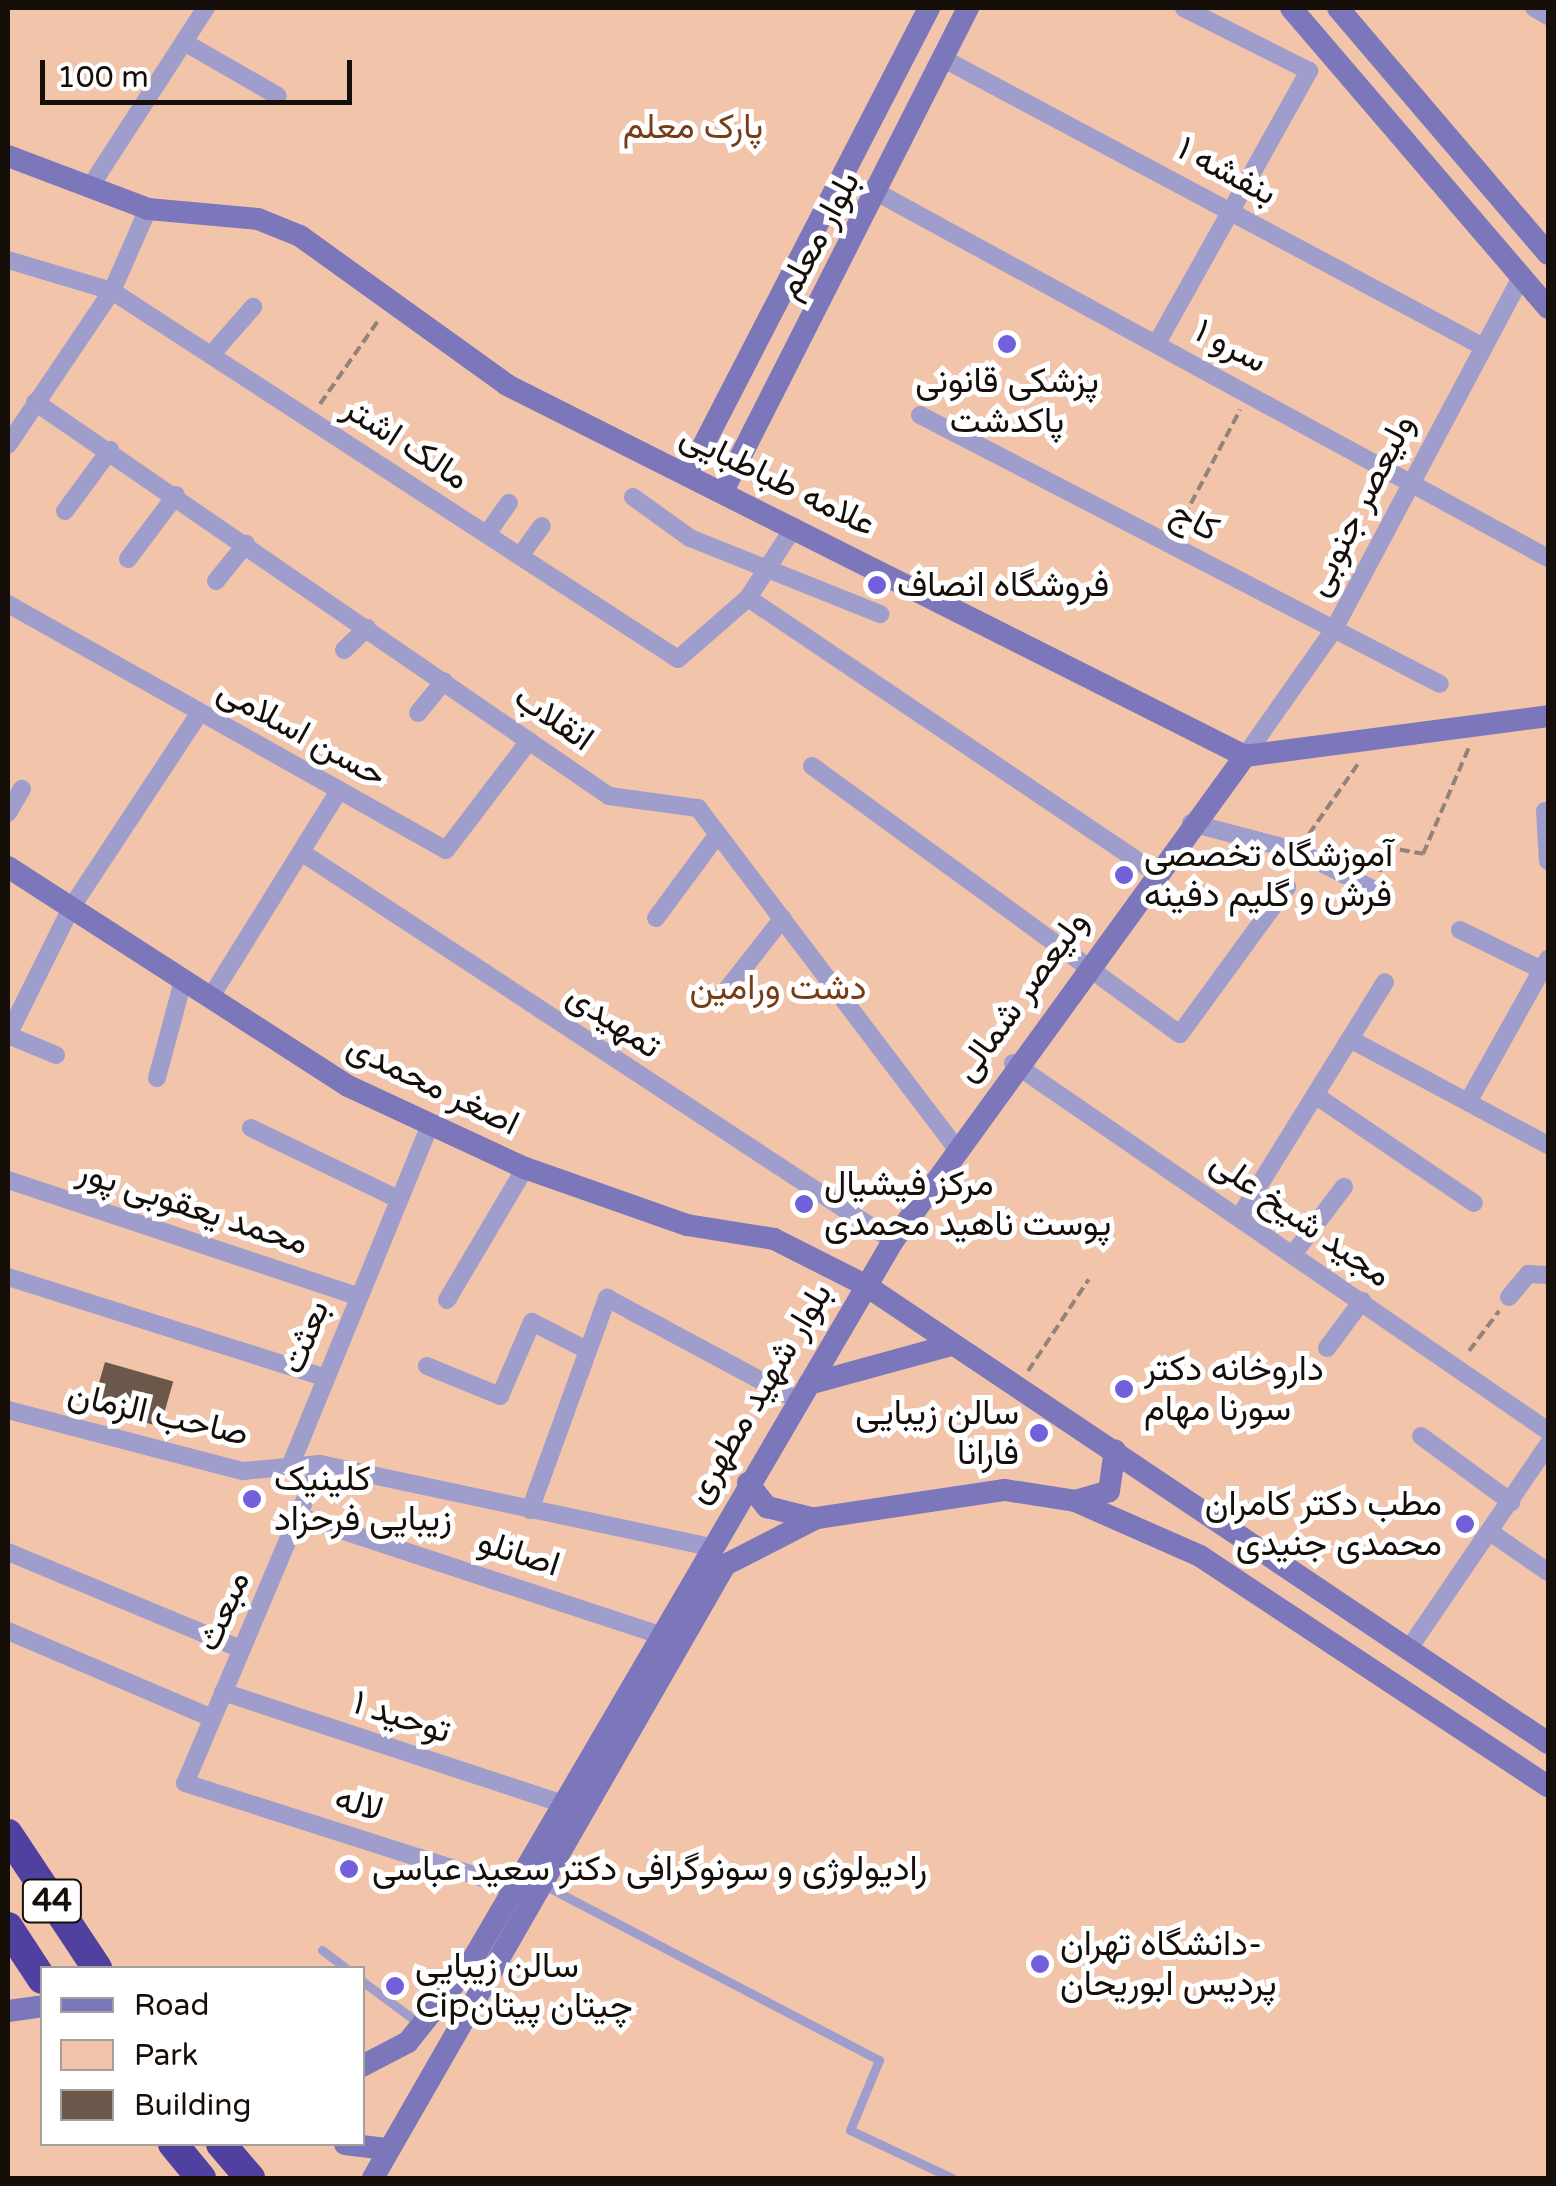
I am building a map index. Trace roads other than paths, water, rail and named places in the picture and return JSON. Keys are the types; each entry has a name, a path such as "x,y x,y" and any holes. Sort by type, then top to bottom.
{"highway":[{"name":"44","path":"8,1834 96,1966"},
{"name":"44","path":"8,1926 40,1976"},
{"path":"175,2146 201,2178"},
{"path":"224,2146 250,2178"}],"street":[{"path":"90,187 206,8"},
{"name":"بلوار معلم","path":"688,475 929,8"},
{"name":"بلوار معلم","path":"723,491 880,194 968,8"},
{"path":"1157,343 1309,72 1184,8"},
{"path":"1292,8 1548,308"},
{"path":"1338,8 1547,247"},
{"path":"1534,8 1548,16"},
{"path":"184,42 278,96"},
{"path":"911,43 944,60"},
{"name":"بنفشه ۱","path":"944,60 1478,344"},
{"name":"علامه طباطبایی","path":"8,156 148,209 258,219 394,298 508,385 1245,756"},
{"path":"844,174 880,194"},
{"name":"سرو ۱","path":"880,194 1410,479 1548,558"},
{"path":"8,444 112,291 148,209"},
{"name":"مالک اشتر","path":"8,260 112,291 678,659 748,598 794,527"},
{"name":"ولیعصر جنوبی","path":"1245,756 1332,631 1478,344 1522,276"},
{"path":"211,356 253,308"},
{"name":"انقلاب","path":"36,402 609,796 698,808 957,1149"},
{"name":"کاج","path":"920,415 1440,684"},
{"path":"65,511 110,450"},
{"path":"128,559 176,496"},
{"path":"633,497 690,538 880,614"},
{"path":"487,534 509,502"},
{"path":"520,556 542,526"},
{"path":"216,581 246,544"},
{"path":"748,598 1155,873"},
{"name":"حسن اسلامی","path":"8,604 446,850 529,740"},
{"path":"344,650 366,628"},
{"path":"418,713 444,682"},
{"path":"56,1056 8,1035 70,908 199,714"},
{"path":"1245,756 1548,716"},
{"name":"ولیعصر شمالی","path":"864,1286 1013,1064 1191,822 1245,756"},
{"path":"812,766 1180,1034 1288,887"},
{"path":"8,814 22,788"},
{"path":"210,998 339,790"},
{"path":"1545,811 1548,861"},
{"path":"1191,822 1298,850 1376,890"},
{"path":"656,918 718,834"},
{"name":"تمهیدی","path":"301,852 892,1242"},
{"name":"اصغر محمدی","path":"8,867 348,1086 524,1168 687,1226 774,1240 864,1286"},
{"path":"722,997 783,918"},
{"path":"1460,930 1547,967 1468,1102"},
{"path":"157,1078 183,980"},
{"path":"1240,1216 1385,982"},
{"path":"1350,1039 1548,1145"},
{"name":"مجید شیخ علی","path":"1013,1064 1294,1253 1548,1431"},
{"path":"1315,1095 1474,1203"},
{"name":"بعثت","path":"292,1464 323,1377 430,1125"},
{"path":"251,1128 398,1199"},
{"path":"447,1300 524,1168"},
{"name":"محمد یعقوبی پور","path":"8,1180 357,1296"},
{"path":"1294,1253 1344,1187"},
{"path":"1508,1297 1528,1274 1548,1275"},
{"path":"8,1277 323,1377"},
{"name":"بلوار شهید مطهری","path":"365,2064 422,2026 514,1888 706,1546 748,1483 864,1286 1158,1478 1548,1743"},
{"path":"530,1510 607,1298 803,1392 952,1345"},
{"path":"1327,1348 1362,1301"},
{"path":"427,1366 500,1396 532,1322 587,1350"},
{"name":"صاحب الزمان","path":"8,1409 243,1471 320,1464 706,1546"},
{"path":"1422,1436 1511,1502"},
{"path":"1410,1647 1548,1445"},
{"path":"1075,1501 1109,1492 1114,1450"},
{"name":"مبعث","path":"185,1783 301,1517 320,1464"},
{"path":"1126,1522 1120,1497 1130,1478 1158,1478"},
{"path":"748,1483 767,1507 817,1518"},
{"name":"بلوار شهید مطهری","path":"372,2178 384,2149 724,1565 817,1518 1005,1490 1075,1501 1200,1556 1548,1786"},
{"name":"اصانلو","path":"301,1517 659,1635"},
{"path":"1490,1532 1548,1572"},
{"path":"8,1552 242,1649"},
{"path":"8,1631 212,1718"},
{"name":"توحید ۱","path":"223,1692 561,1803"},
{"name":"لاله","path":"185,1783 514,1888"},
{"path":"8,2011 40,2006"},
{"path":"361,2146 384,2149"}],"lane":[{"path":"540,1883 879,2060 850,2130 952,2178"},
{"path":"322,1950 343,1966"},
{"path":"365,1983 422,2026"}],"place":[{"name":"پزشکی قانونی پاکدشت","path":"1007,344"},
{"name":"فروشگاه انصاف","path":"877,585"},
{"name":"آموزشگاه تخصصی فرش و گلیم دفینه","path":"1124,875"},
{"name":"مرکز فیشیال پوست ناهید محمدی","path":"804,1204"},
{"name":"داروخانه دکتر سورنا مهام","path":"1124,1389"},
{"name":"سالن زیبایی فارانا","path":"1039,1433"},
{"name":"کلینیک زیبایی فرحزاد","path":"252,1499"},
{"name":"مطب دکتر کامران محمدی جنیدی","path":"1465,1524"},
{"name":"رادیولوژی و سونوگرافی دکتر سعید عباسی","path":"349,1869"},
{"name":"دانشگاه تهران- پردیس ابوریحان","path":"1040,1964"},
{"name":"سالن زیبایی Cipچیتان پیتان","path":"395,1986"}],"park label":[{"name":"پارک معلم","path":"693,127"},
{"name":"دشت ورامین","path":"778,988"}]}
